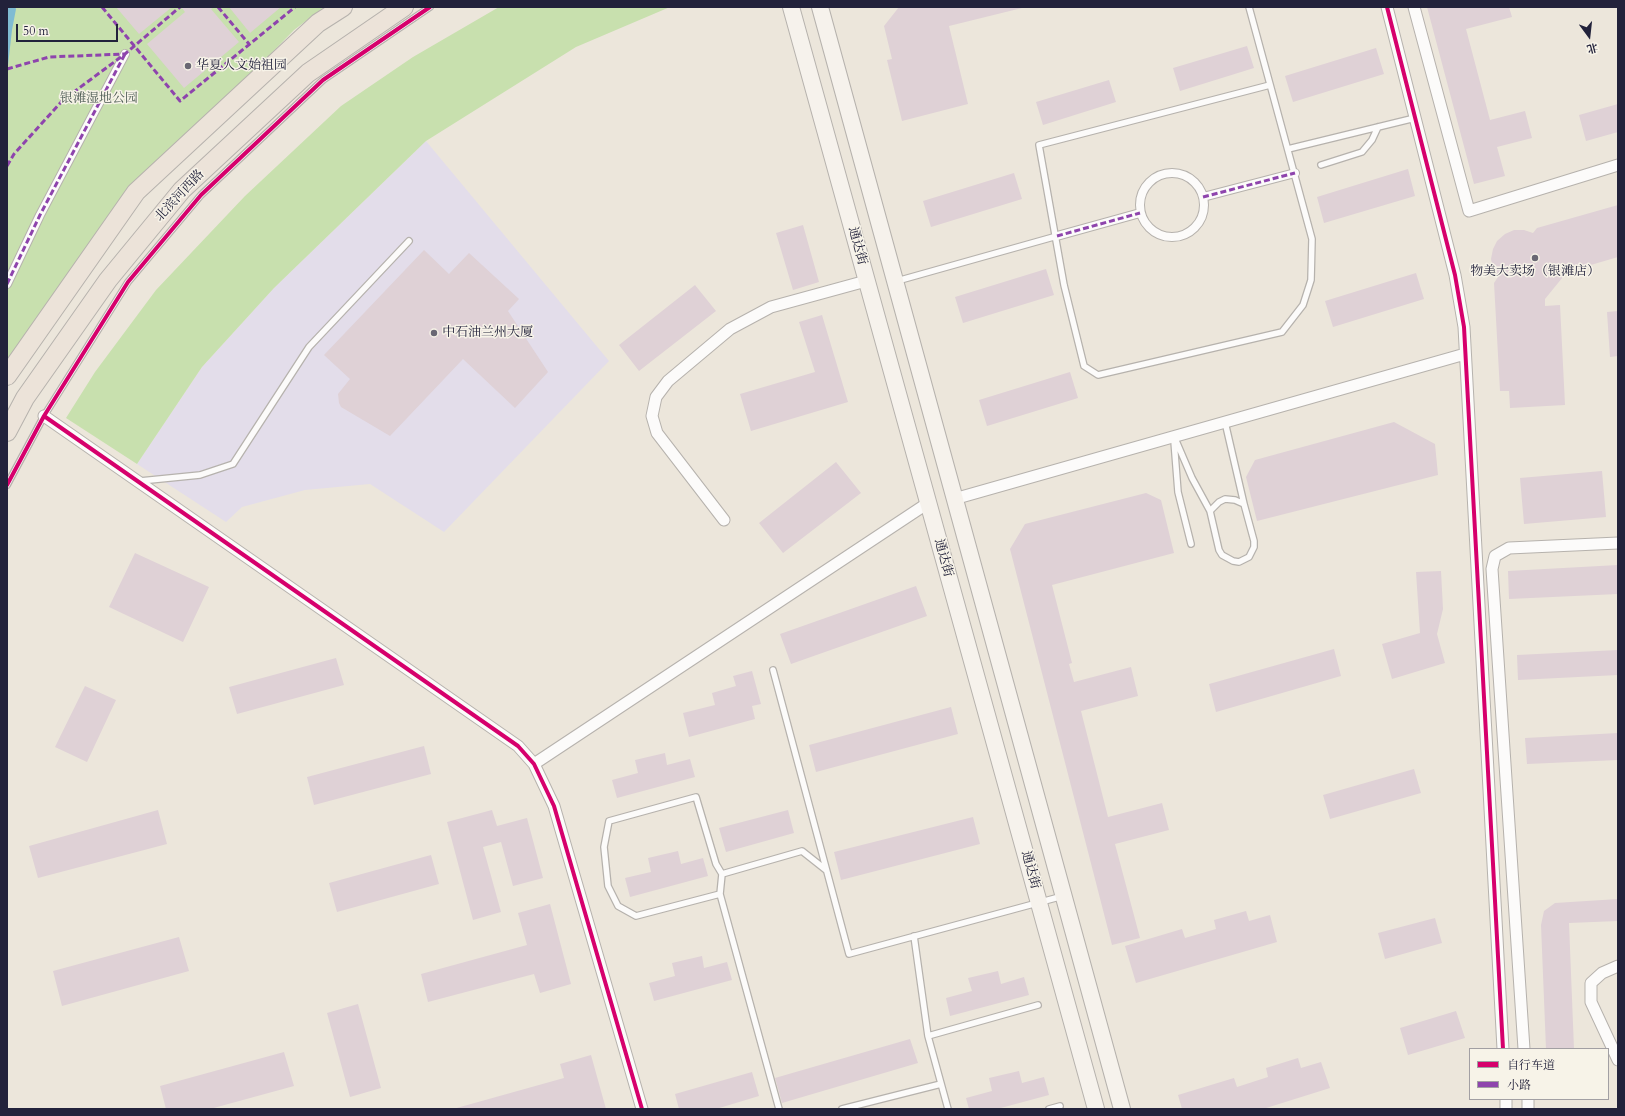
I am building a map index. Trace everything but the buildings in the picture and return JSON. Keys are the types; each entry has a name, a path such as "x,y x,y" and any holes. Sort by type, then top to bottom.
{"main road":[{"path":"7,376 136,192 318,23 343,7"},
{"name":"北滨河西路","path":"7,432 25,398 108,280 182,190 308,73 404,7"},
{"name":"通达街","path":"790,7 1096,1109"},
{"name":"通达街","path":"820,7 1122,1109"}],"street":[{"path":"1387,7 1455,275 1464,327 1503,1048"},
{"path":"1414,7 1469,211 1618,165"},
{"path":"7,284 40,215 125,54"},
{"path":"1203,197 1295,172"},
{"path":"1164,173 1176,173 1188,177 1198,186 1203,197 1204,210 1200,221 1191,231 1180,236 1167,237 1155,233 1146,224 1140,213 1140,200 1144,188 1152,179 1164,173"},
{"path":"1057,236 1140,213"},
{"path":"724,520 657,433 652,416 656,397 668,381 730,329 771,307 866,280"},
{"path":"954,499 1465,354"},
{"path":"44,416 518,746 534,764 554,806 642,1109"},
{"path":"534,764 928,503"},
{"path":"1524,1048 1492,569 1495,556 1509,548 1618,543"},
{"path":"1618,966 1602,973 1591,983 1591,1002 1618,1060"}],"lane":[{"path":"7,485 44,416 128,282 201,195 323,80 430,7"},
{"path":"1249,7 1312,239 1310,280 1303,305 1282,332 1098,375 1084,366 1064,285 1057,236 1039,145 1270,85"},
{"path":"1288,149 1415,118"},
{"path":"1321,166 1362,152 1372,140 1378,127"},
{"path":"895,282 1057,236"},
{"path":"138,481 200,475 233,464 309,347 409,241"},
{"path":"1174,436 1192,478 1210,511 1219,550 1227,559 1239,562 1249,557 1254,547 1225,422"},
{"path":"1174,436 1178,492 1191,544"},
{"path":"1210,511 1219,502 1225,499 1235,500 1244,504"},
{"path":"773,670 849,954 1063,896"},
{"path":"720,894 636,916 618,906 608,886 604,847 609,821 696,797 716,864 722,874 720,894 779,1109"},
{"path":"722,874 802,851 826,870"},
{"path":"914,936 928,1036 948,1109"},
{"path":"928,1036 1038,1005"},
{"path":"842,1109 941,1084"},
{"path":"1048,1109 1060,1106"}],"shaded area":[{"path":"426,141 609,361 444,532 370,484 305,490 242,507 226,522 137,464 202,367 274,288"}],"green space":[{"name":"银滩湿地公园","path":"7,7 324,7 294,30 136,192 7,376"},
{"path":"499,7 670,7 576,47 426,141 274,288 202,367 137,464 66,418 95,372 156,290 245,196 341,106 413,57"}],"water":[{"path":"7,7 15,7 16,9 7,74"}],"marked path":[{"path":"102,7 180,101 295,7"},
{"path":"7,166 14,154 63,100 125,54 180,7"},
{"path":"218,7 249,44"},
{"path":"7,69 49,57 125,54"},
{"path":"7,284 40,215 125,54"},
{"path":"1203,197 1295,173"},
{"path":"1057,236 1140,213"}],"cycle path":[{"path":"7,485 44,416 128,282 201,195 323,80 430,7"},
{"path":"1387,7 1455,275 1464,327 1503,1048"},
{"path":"44,416 518,746 534,764 554,806 642,1109"}],"place":[{"name":"华夏人文始祖园","path":"188,66"},
{"name":"物美大卖场（银滩店）","path":"1535,258"},
{"name":"中石油兰州大厦","path":"434,333"}]}
